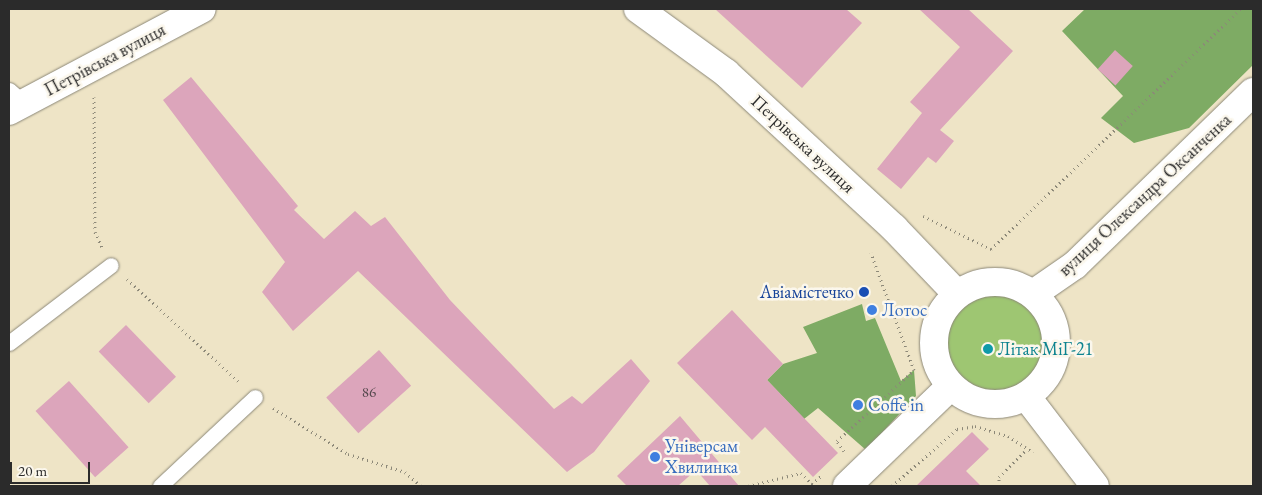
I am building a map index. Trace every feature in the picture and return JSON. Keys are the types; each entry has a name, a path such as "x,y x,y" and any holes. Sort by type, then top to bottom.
{"street":[{"name":"Петрівська вулиця","path":"14,101 94,66 202,9"},
{"name":"Петрівська вулиця","path":"638,9 726,73 894,228 957,294"},
{"name":"вулиця Олександра Оксанченка","path":"1033,294 1074,265 1253,92"},
{"path":"995,280 1033,294 1046,308 1056,347 1042,383 1026,396 987,404 951,386 933,349 935,328 957,294 995,280"},
{"path":"847,486 951,386"},
{"path":"1026,396 1095,486"}],"lane":[{"path":"9,343 111,265"},
{"path":"160,486 255,397"}],"path":[{"path":"918,214 991,249 1240,9"},
{"path":"94,66 95,232 111,265"},
{"path":"838,458 845,451 837,440 914,370 871,253"},
{"path":"892,486 957,429 975,426 1008,436 1041,457"},
{"path":"999,486 999,477 1028,449"},
{"path":"748,486 801,473 812,484 825,471"}],"green space":[{"path":"1085,9 1253,9 1253,65 1189,128 1134,143 1101,118 1123,96 1062,31"},
{"path":"995,282 1018,286 1038,300 1052,320 1056,343 1052,366 1038,386 1018,400 995,404 972,400 952,386 938,366 934,343 938,320 952,300 972,286"},
{"path":"862,304 866,321 875,318 901,381 914,370 916,396 866,450 818,408 804,419 767,380 783,364 817,353 803,327"}],"building":[{"path":"715,9 846,9 862,23 802,88"},
{"path":"919,9 968,9 1013,51 940,130 954,141 936,163 928,157 901,189 877,169 922,113 910,102 960,47"},
{"path":"1115,50 1133,66 1115,85 1098,69"},
{"path":"191,77 298,206 294,210 324,239 355,211 371,226 385,217 450,300 554,409 572,396 582,404 631,359 650,381 594,452 567,472 358,271 293,331 262,292 285,262 163,100"},
{"path":"732,310 783,364 767,380 838,453 813,477 765,427 752,440 677,363"},
{"path":"126,325 176,377 149,403 99,351"},
{"path":"379,350 411,386 358,433 326,398"},
{"path":"69,381 129,447 95,477 36,411"},
{"path":"680,416 739,486 710,486 696,470 678,486 627,486 617,476"},
{"path":"972,432 989,449 966,471 981,486 916,486"}],"place":[{"name":"Авіамістечко","path":"864,292"},
{"name":"Лотос","path":"872,310"},
{"name":"Літак МіГ-21","path":"988,349"},
{"name":"Coffe in","path":"858,405"},
{"name":"Універсам Хвилинка","path":"655,457"}]}
